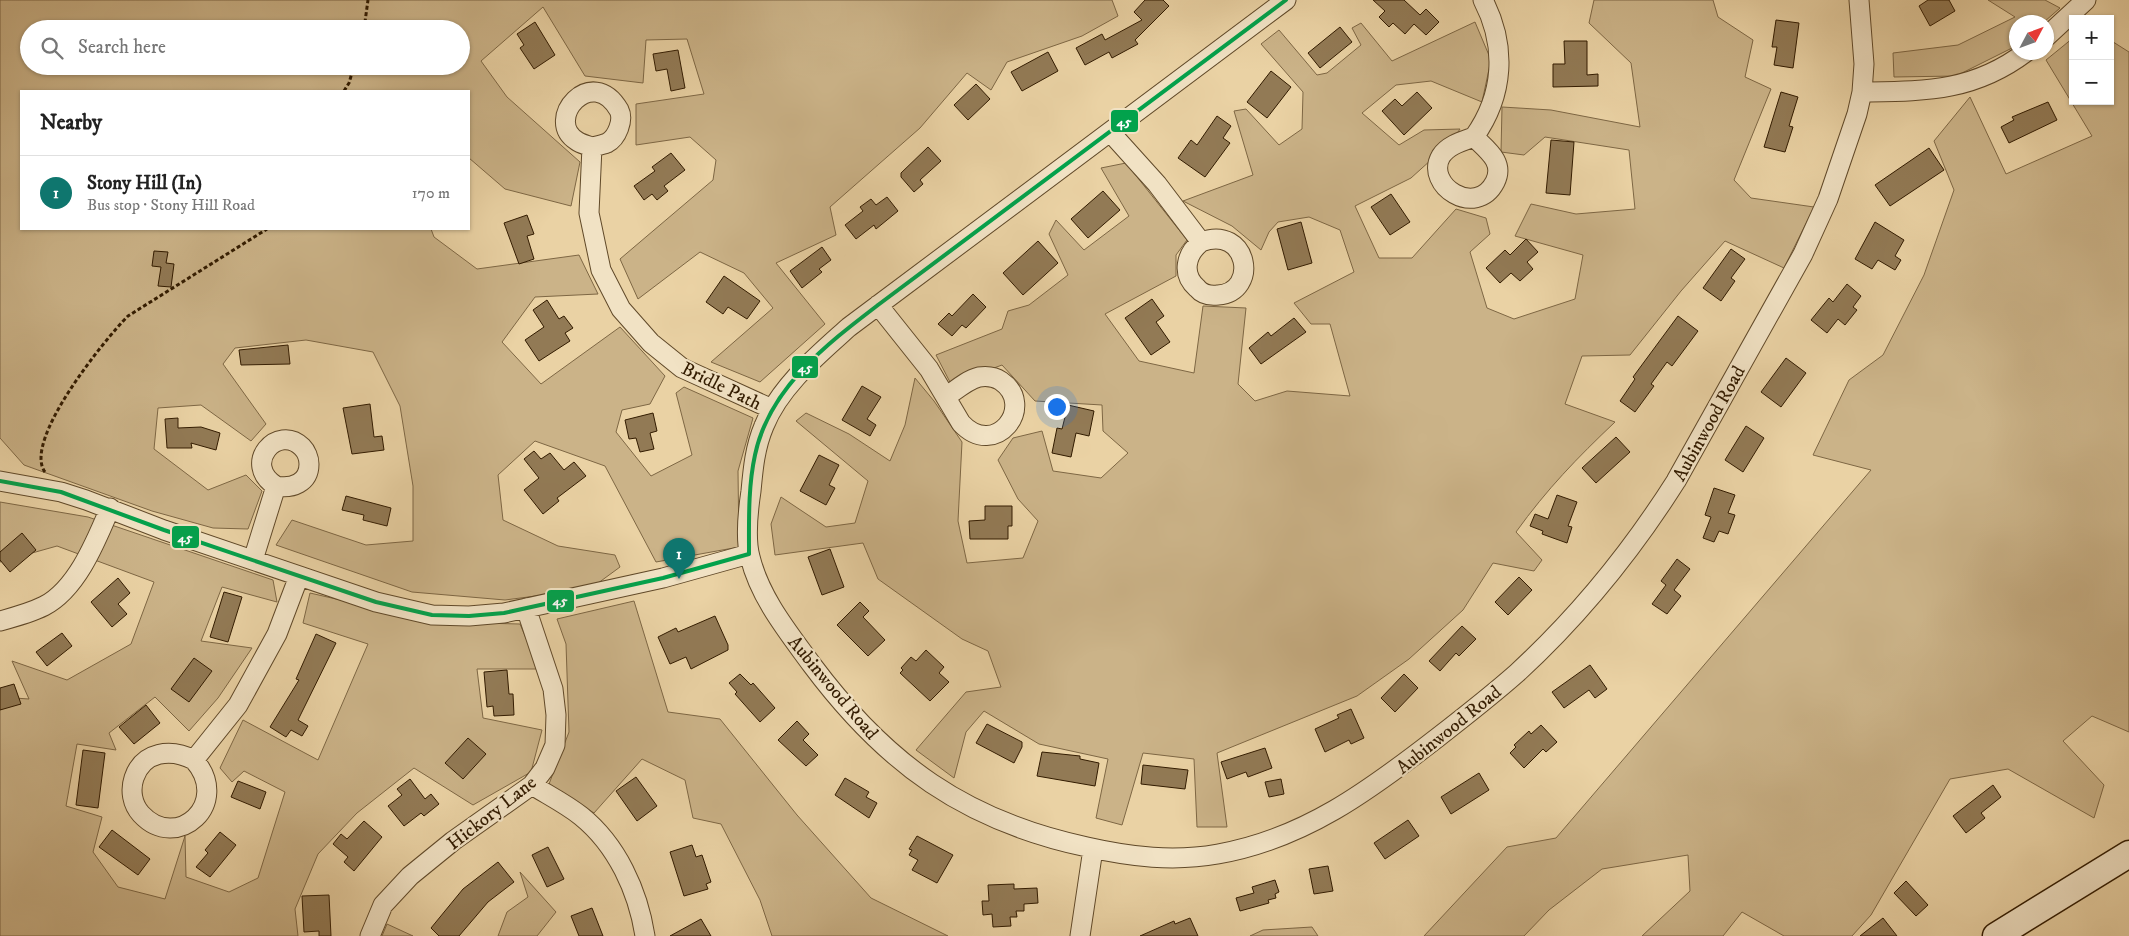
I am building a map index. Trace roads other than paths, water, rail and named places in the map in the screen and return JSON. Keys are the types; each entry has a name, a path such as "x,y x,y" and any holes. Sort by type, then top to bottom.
{"main road":[{"path":"1996,936 2129,854"}],"street":[{"name":"Aubinwood Road","path":"1286,0 1111,133 878,305 822,351 783,393 772,409 757,446 750,500 749,554 758,582 774,612 826,684 878,742 928,782 977,812 1038,835 1093,849 1139,857 1189,858 1241,849 1300,828 1346,804 1391,774 1489,697 1541,651 1590,599 1653,517 1697,444 1820,220 1850,135 1862,92 1864,64 1859,0"},
{"path":"1474,137 1491,108 1499,85 1495,35 1483,0"},
{"path":"2054,29 2086,0"},
{"path":"1862,92 1928,91 1956,86 1995,73 2014,60"},
{"path":"1111,133 1157,184 1200,242"},
{"name":"Bridle Path","path":"592,147 589,213 602,270 621,309 651,343 682,368 772,409"},
{"path":"878,305 907,340 946,397"},
{"path":"0,482 61,492 110,508 164,530 376,602 432,615 469,616 526,608 663,578 749,554"},
{"path":"253,560 276,486"},
{"path":"0,621 23,615 46,605 68,585 92,552 110,508"},
{"path":"194,760 238,705 277,634 299,576"},
{"name":"Hickory Lane","path":"370,936 383,905 410,876 452,842 532,785 546,768 555,744 556,715 552,689 526,608"},
{"path":"169,752 182,754 194,760 202,769 208,792 206,803 200,814 191,822 180,827 168,828 157,826 146,820 137,810 132,798 132,784 136,772 144,761 156,754 169,752"},
{"path":"532,785 581,816 610,848 629,880 641,912 645,936"},
{"path":"1080,936 1093,849"}],"place":[{"name":"Stony Hill (In)","path":"679,579"}]}
